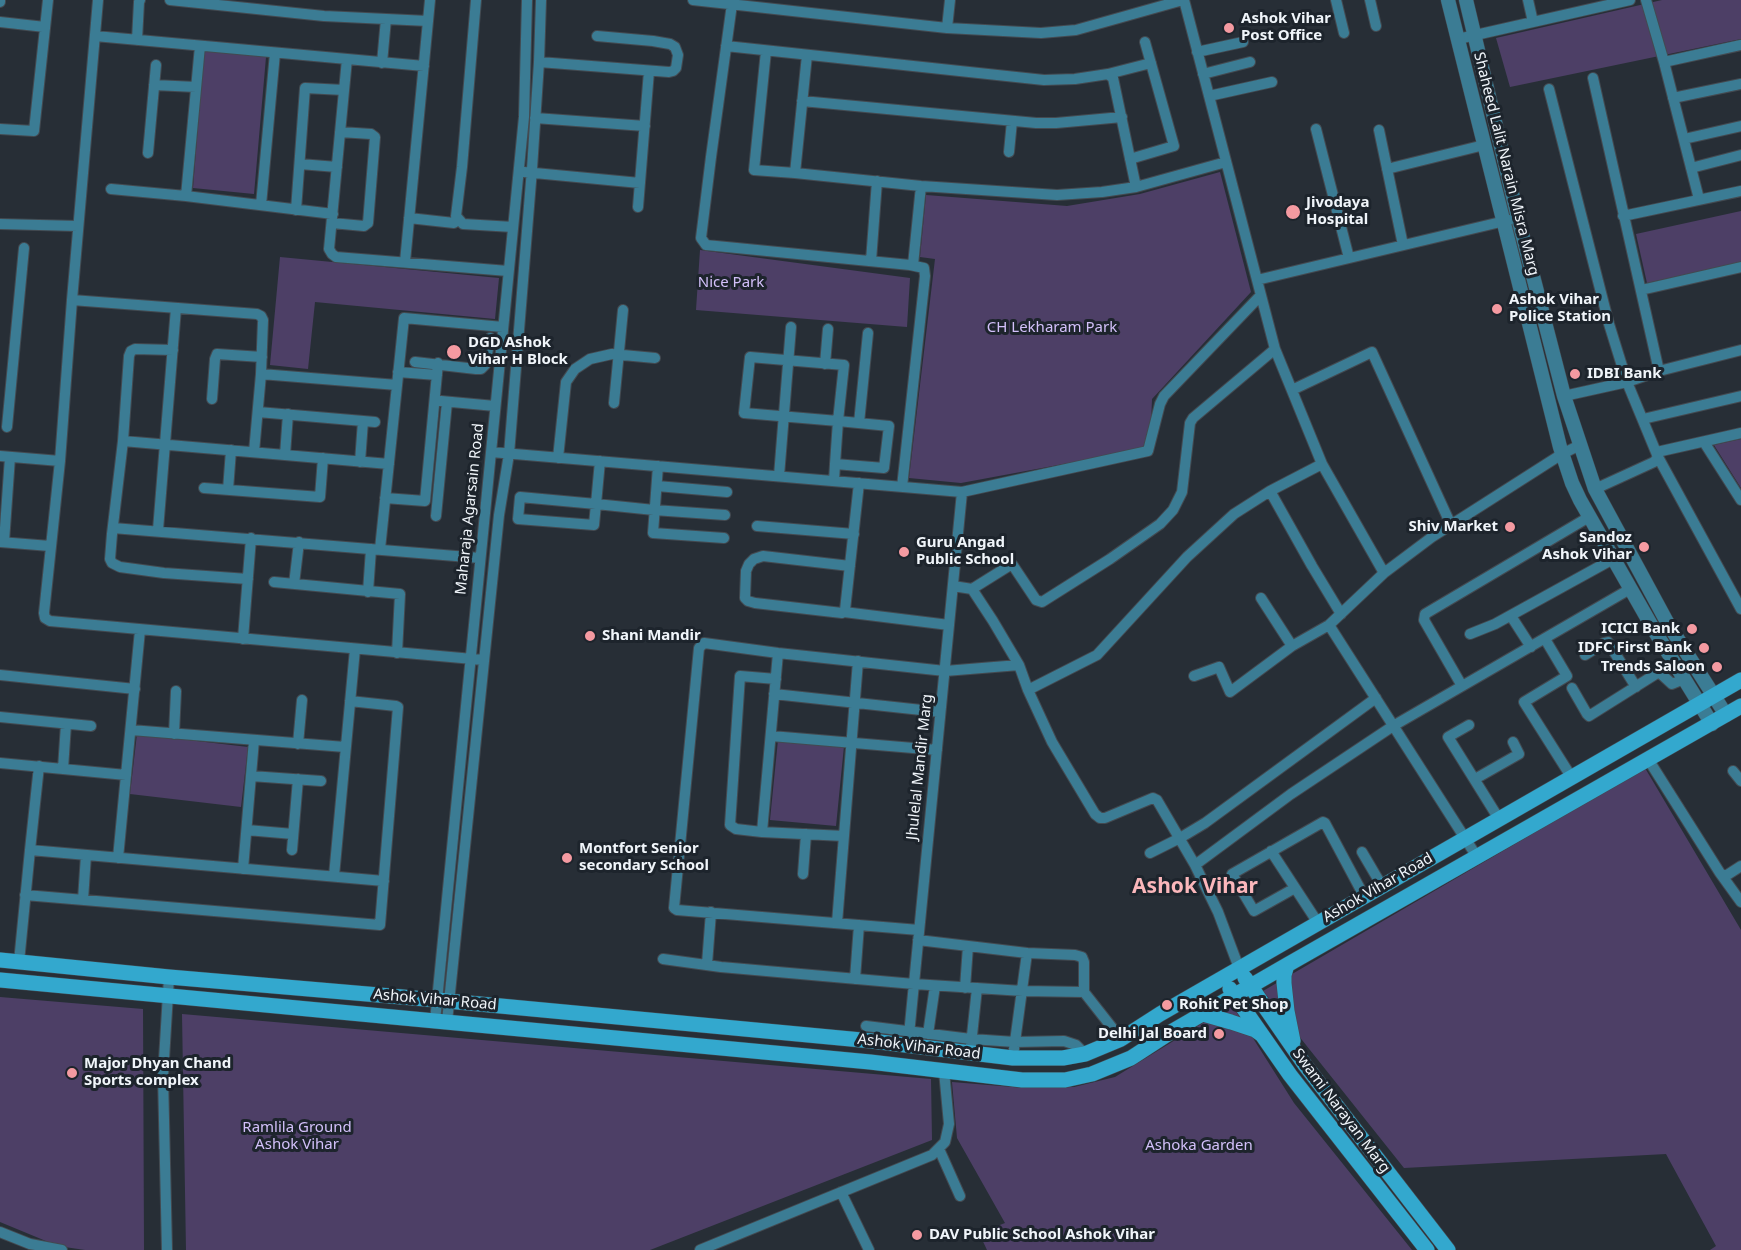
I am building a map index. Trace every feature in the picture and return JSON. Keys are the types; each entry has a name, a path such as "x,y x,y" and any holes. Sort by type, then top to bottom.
{"main road":[{"name":"Ashok Vihar Road","path":"0,960 170,977 908,1038 971,1045 1013,1058 1063,1058 1085,1054 1121,1039 1239,968 1741,680"},
{"name":"Ashok Vihar Road","path":"0,980 870,1062 1022,1080 1065,1080 1092,1074 1131,1058 1287,965 1741,706"},
{"path":"1287,965 1284,983 1295,1051"},
{"name":"Swami Narayan Marg","path":"1239,968 1295,1051 1448,1250"},
{"name":"Swami Narayan Marg","path":"1222,978 1290,1076 1427,1250"},
{"path":"1203,1014 1255,1030 1262,1035"}],"street":[{"path":"0,129 34,131 48,0"},
{"path":"98,0 60,461 44,613 48,620 484,660"},
{"path":"137,40 140,0"},
{"path":"170,0 324,16 428,21"},
{"path":"405,262 430,0"},
{"path":"476,0 456,216 463,224 513,227"},
{"name":"Maharaja Agarsain Road","path":"443,1000 470,659 524,117 527,0"},
{"path":"441,1022 499,515 509,454 539,62 541,0"},
{"path":"693,0 947,28 1054,33 1076,30 1183,0 1275,349 1322,464 1384,573"},
{"path":"947,28 950,0"},
{"path":"1336,0 1344,33"},
{"path":"1370,0 1376,26"},
{"name":"Shaheed Lalit Narain Misra Marg","path":"1448,0 1562,454 1572,483 1630,589 1712,724"},
{"name":"Shaheed Lalit Narain Misra Marg","path":"1466,0 1518,218 1564,396 1595,489 1667,622 1726,715"},
{"path":"1528,0 1533,22"},
{"path":"1575,0 1578,12"},
{"path":"1458,39 1630,0"},
{"path":"1646,0 1699,200"},
{"path":"732,4 711,157 703,242 706,245 913,265 924,268 902,487"},
{"path":"382,63 386,19"},
{"path":"0,22 45,27"},
{"path":"95,36 424,66"},
{"path":"539,62 649,71 673,71 676,68 678,55 675,47 670,44 597,36"},
{"path":"1130,159 1174,146 1145,42"},
{"path":"1197,52 1242,42"},
{"path":"1664,62 1741,45"},
{"path":"186,196 200,46"},
{"path":"726,46 1044,80 1075,79 1108,74 1151,63"},
{"path":"766,51 754,170 795,172 921,186 1057,195 1136,187 1226,162"},
{"path":"261,205 275,52"},
{"path":"795,172 807,55"},
{"path":"346,59 329,249 332,254 508,271"},
{"path":"1203,74 1250,62"},
{"path":"148,153 156,65"},
{"path":"638,207 649,71"},
{"path":"1108,74 1113,78 1136,187"},
{"path":"1593,78 1659,371"},
{"path":"1209,96 1272,82"},
{"path":"1673,98 1741,84"},
{"path":"154,85 196,87"},
{"path":"296,210 305,88 344,90"},
{"path":"1549,89 1592,262 1627,381 1658,455 1741,609"},
{"path":"802,101 1012,121 1052,123 1122,117"},
{"path":"534,118 645,126"},
{"path":"1009,152 1012,121"},
{"path":"1684,139 1741,126"},
{"path":"1316,129 1349,258"},
{"path":"1378,130 1403,245"},
{"path":"111,189 296,210 364,226 368,223 375,137 371,134 340,132"},
{"path":"1387,169 1484,145"},
{"path":"1691,168 1741,155"},
{"path":"300,164 337,167"},
{"path":"518,172 640,183"},
{"path":"871,261 877,181"},
{"path":"913,265 921,186"},
{"path":"1623,216 1741,191"},
{"path":"409,218 454,223 458,219"},
{"path":"1257,279 1518,218"},
{"path":"0,224 78,226"},
{"path":"7,427 4,410 24,248"},
{"path":"1641,290 1741,267"},
{"path":"491,452 962,492 1148,451 1164,396 1261,295"},
{"path":"72,300 261,316 263,320 262,357 254,452"},
{"path":"158,530 176,308"},
{"path":"614,404 623,310"},
{"path":"368,592 385,498 404,318 503,327"},
{"path":"779,476 791,327"},
{"path":"825,364 828,329"},
{"path":"859,423 868,333"},
{"path":"415,362 481,369 485,365 490,338"},
{"path":"173,350 135,349 129,356 123,441 110,559 112,563 120,567 164,573 248,579"},
{"path":"953,586 972,589 1012,564 1036,600 1042,602 1160,524 1173,510 1182,492 1192,417 1275,349"},
{"path":"1564,396 1741,350"},
{"path":"1292,390 1372,352 1451,525"},
{"path":"212,399 217,354 262,357"},
{"path":"558,458 566,382 575,369 590,359 612,354 655,358"},
{"path":"834,481 835,464 838,421 844,365 750,357 744,413 838,421 889,426 884,468 835,464"},
{"path":"385,498 425,501 438,363"},
{"path":"398,372 437,375"},
{"path":"261,374 397,385"},
{"path":"1643,419 1741,396"},
{"path":"435,400 495,406"},
{"path":"436,516 447,402"},
{"path":"258,411 375,422"},
{"path":"285,455 288,414"},
{"path":"360,462 363,421"},
{"path":"1595,489 1654,462 1658,455 1741,433"},
{"path":"123,441 389,464"},
{"path":"1704,442 1741,500"},
{"path":"1194,676 1218,667 1230,692 1292,646 1329,626 1384,573 1432,537 1562,454 1580,445"},
{"path":"228,490 231,450"},
{"path":"51,546 2,542 5,456 60,461"},
{"path":"204,488 320,497 323,458"},
{"path":"600,461 596,504 594,525 518,519 520,497 596,504 654,510 725,515"},
{"path":"1028,690 1097,655 1187,557 1234,514 1270,491 1322,464"},
{"path":"658,466 653,533 724,538"},
{"path":"844,612 859,483"},
{"path":"657,486 727,492"},
{"path":"1270,491 1341,614"},
{"name":"Jhulelal Mandir Marg","path":"908,1038 962,492"},
{"path":"1462,686 1424,620 1425,614 1589,517"},
{"path":"757,526 854,534"},
{"path":"113,528 480,558"},
{"path":"243,639 251,538"},
{"path":"294,584 299,542"},
{"path":"850,566 763,556 754,559 749,564 746,571 745,598 748,601 831,612 949,625"},
{"path":"1470,634 1496,624 1613,559"},
{"path":"274,582 400,594 397,653"},
{"path":"972,589 1019,665 1052,742 1095,814 1100,818 1105,818 1153,798 1157,800 1196,866 1218,912 1239,968"},
{"path":"1196,866 1290,794 1393,726 1630,589"},
{"path":"1261,598 1292,646"},
{"path":"1511,616 1531,647"},
{"path":"1329,626 1477,857"},
{"path":"118,858 140,630"},
{"path":"1545,639 1567,676 1524,702 1572,778"},
{"path":"1585,655 1608,642 1636,687"},
{"path":"1019,665 945,671 704,643 699,648 674,908 676,910 860,925 968,946 1082,957 1084,992 1121,1039"},
{"path":"334,876 355,649"},
{"path":"762,832 778,653"},
{"path":"837,923 858,661"},
{"path":"1572,688 1589,716 1659,672 1672,684 1684,679"},
{"path":"0,675 135,689"},
{"path":"776,679 740,676 730,825 736,829 762,832 844,836"},
{"path":"174,734 176,691"},
{"path":"774,694 940,712"},
{"path":"1150,853 1205,823 1376,699"},
{"path":"298,744 302,700"},
{"path":"26,895 379,925 398,707 350,701"},
{"path":"0,717 91,726"},
{"path":"63,768 66,724"},
{"path":"1468,725 1448,737 1499,819"},
{"path":"131,730 345,747"},
{"path":"771,736 937,750"},
{"path":"243,869 254,740"},
{"path":"1475,779 1519,754 1513,742"},
{"path":"1648,759 1741,902"},
{"path":"0,763 126,775"},
{"path":"18,962 39,766"},
{"path":"1733,771 1741,781"},
{"path":"251,776 321,782"},
{"path":"292,850 298,779"},
{"path":"1295,888 1254,911 1232,874 1323,822 1364,897"},
{"path":"247,830 293,834"},
{"path":"803,874 806,834"},
{"path":"30,850 384,881"},
{"path":"1271,851 1318,923"},
{"path":"1362,852 1382,886"},
{"path":"83,900 86,855"},
{"path":"1723,875 1741,866"},
{"path":"707,964 711,912"},
{"path":"855,979 860,925"},
{"path":"964,988 968,946"},
{"path":"1013,1058 1027,953"},
{"path":"663,959 722,967 934,986 1084,992"},
{"path":"167,1250 163,1076 170,977"},
{"path":"928,1034 934,986"},
{"path":"971,1045 977,988"},
{"path":"866,1026 908,1038 928,1034 971,1045 1064,1041 1076,1045 1085,1054"},
{"path":"700,1250 932,1155 945,1142 949,1124 944,1071"},
{"path":"939,1149 960,1196"},
{"path":"842,1192 869,1250"},
{"path":"0,1232 30,1244 62,1250"}],"green space":[{"path":"1662,0 1741,0 1741,39 1510,87 1496,38"},
{"path":"204,51 266,57 254,194 193,188"},
{"name":"CH Lekharam Park","path":"1220,172 1251,292 1152,399 1150,448 961,483 909,478 935,259 920,257 926,195 1067,206 1140,194"},
{"path":"1741,211 1741,262 1647,283 1636,234"},
{"name":"Nice Park","path":"700,250 910,278 907,327 696,310"},
{"path":"280,257 499,278 495,319 315,302 308,369 270,365"},
{"path":"1741,439 1741,488 1714,445"},
{"path":"137,734 248,747 241,807 130,794"},
{"path":"778,740 844,746 836,826 770,820"},
{"path":"1645,768 1741,930 1741,1250 1710,1250 1716,1246 1666,1154 1404,1168 1263,991"},
{"name":"Major Dhyan Chand Sports complex","path":"0,997 143,1009 144,1250 85,1250 58,1246 0,1222"},
{"name":"Ashoka Garden","path":"1232,1005 1294,1103 1412,1250 987,1250 979,1233 1005,1223 957,1138 952,1082 1025,1088 1074,1087 1115,1077"},
{"name":"Ramlila Ground Ashok Vihar","path":"182,1014 931,1079 932,1140 650,1250 186,1250"}],"place":[{"name":"Ashok Vihar Post Office","path":"1229,28"},
{"name":"Jivodaya Hospital","path":"1293,212"},
{"name":"Ashok Vihar Police Station","path":"1497,309"},
{"name":"DGD Ashok Vihar H Block","path":"454,352"},
{"name":"IDBI Bank","path":"1575,374"},
{"name":"Shiv Market","path":"1510,527"},
{"name":"Sandoz Ashok Vihar","path":"1644,547"},
{"name":"Guru Angad Public School","path":"904,552"},
{"name":"ICICI Bank","path":"1692,629"},
{"name":"Shani Mandir","path":"590,636"},
{"name":"IDFC First Bank","path":"1704,648"},
{"name":"Trends Saloon","path":"1717,667"},
{"name":"Montfort Senior secondary School","path":"567,858"},
{"name":"Rohit Pet Shop","path":"1167,1005"},
{"name":"Delhi Jal Board","path":"1219,1034"},
{"name":"Major Dhyan Chand Sports complex","path":"72,1073"},
{"name":"DAV Public School Ashok Vihar","path":"917,1235"}],"district":[{"name":"Ashok Vihar","path":"1195,887"}]}
